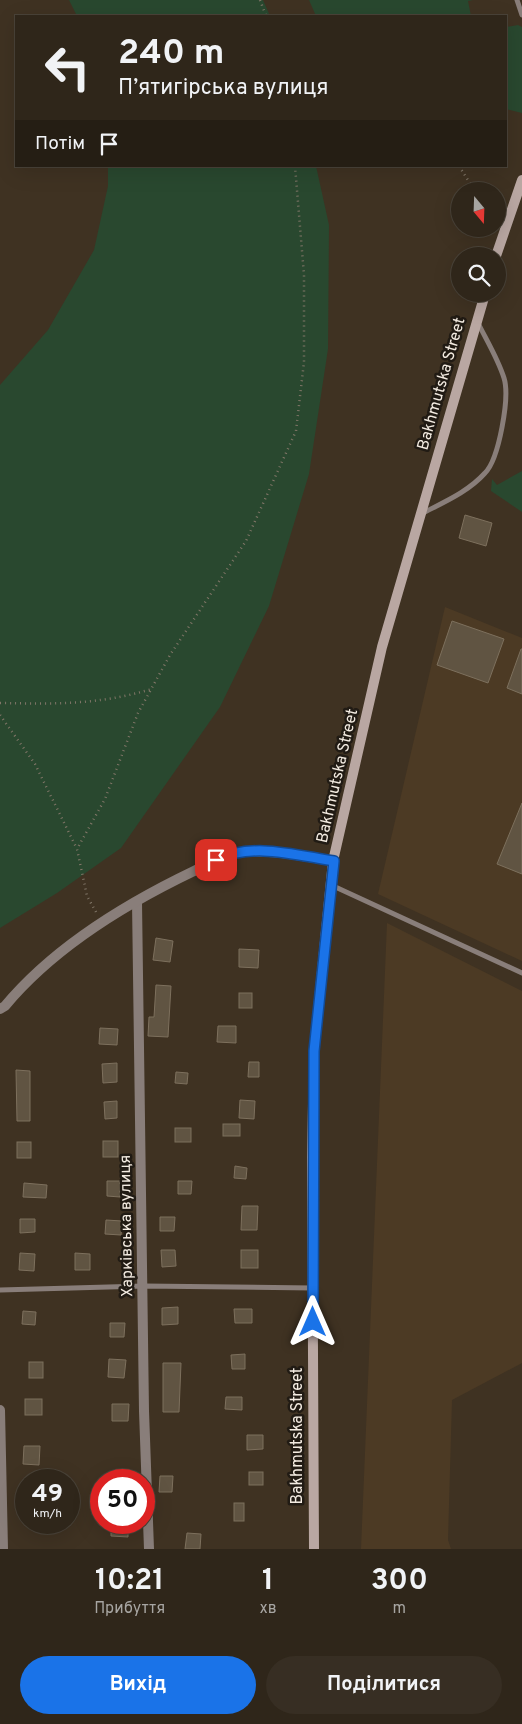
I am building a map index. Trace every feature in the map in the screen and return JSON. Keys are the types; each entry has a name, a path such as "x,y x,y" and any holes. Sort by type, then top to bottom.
{"main road":[{"path":"499,247 522,180"},
{"name":"Bakhmutska Street","path":"314,1549 312,1288 314,1051 330,884 382,647 483,302"}],"street":[{"path":"0,1008 5,1006 28,978 104,922 173,881 230,853 265,851 334,861"},
{"name":"Харківська вулиця","path":"137,902 144,1286 144,1411 149,1549"},
{"path":"0,1410 3,1549"}],"lane":[{"path":"518,0 522,15"},
{"path":"421,514 470,487 487,472 495,459 507,390 504,378 477,320"},
{"path":"330,884 522,973"},
{"path":"0,1290 144,1286 312,1288"}],"path":[{"path":"260,0 266,15"},
{"path":"77,849 105,798 138,713 170,655 246,541 296,431 304,362 304,304 295,167"},
{"path":"460,167 469,182"},
{"path":"0,703 64,705 126,696 152,689"},
{"path":"0,715 35,764 77,849 87,896 104,922"}],"shaded area":[{"path":"445,607 522,638 522,961 378,894"},
{"path":"387,923 522,991 522,1363 452,1400 448,1540 451,1549 361,1549"}],"green space":[{"path":"69,0 263,0 270,15 76,15"},
{"path":"309,0 473,0 468,1 471,15 316,15"},
{"path":"518,25 522,27 522,113 507,109 507,27"},
{"path":"108,167 316,167 329,225 328,349 309,474 269,606 220,707 121,848 57,893 0,928 0,385 48,330 94,250 108,186"},
{"path":"522,471 522,512 491,491 492,479 497,485"}],"building":[{"path":"465,515 492,523 486,546 459,538"},
{"path":"452,621 504,639 488,683 437,665"},
{"path":"522,649 522,694 507,688"},
{"path":"522,803 522,874 497,864"},
{"path":"156,938 173,941 170,962 153,960"},
{"path":"239,949 259,950 258,968 239,967"},
{"path":"156,985 171,986 168,1037 148,1036 149,1017 154,1017"},
{"path":"239,993 252,993 252,1008 239,1008"},
{"path":"218,1026 236,1026 236,1043 217,1042"},
{"path":"100,1028 118,1029 117,1045 99,1044"},
{"path":"249,1062 259,1062 259,1077 248,1077"},
{"path":"117,1063 117,1082 103,1083 102,1064"},
{"path":"16,1070 30,1071 30,1121 17,1121"},
{"path":"176,1072 188,1073 187,1084 175,1083"},
{"path":"240,1100 255,1101 254,1119 239,1118"},
{"path":"117,1101 117,1118 105,1119 104,1102"},
{"path":"223,1124 240,1124 240,1136 223,1136"},
{"path":"175,1128 191,1128 191,1142 175,1142"},
{"path":"103,1141 118,1141 118,1157 103,1157"},
{"path":"17,1142 31,1142 31,1158 17,1158"},
{"path":"235,1166 247,1168 246,1179 234,1178"},
{"path":"107,1181 120,1181 120,1197 107,1196"},
{"path":"178,1181 192,1181 191,1194 178,1194"},
{"path":"24,1183 47,1185 46,1198 23,1197"},
{"path":"242,1206 258,1206 257,1230 241,1230"},
{"path":"160,1217 175,1217 174,1231 160,1231"},
{"path":"20,1219 35,1219 35,1232 20,1233"},
{"path":"106,1220 122,1221 121,1235 105,1234"},
{"path":"161,1250 175,1250 176,1266 162,1267"},
{"path":"241,1250 258,1250 258,1268 241,1268"},
{"path":"20,1253 35,1254 34,1271 19,1270"},
{"path":"75,1253 90,1254 90,1270 75,1270"},
{"path":"178,1307 178,1324 162,1325 162,1308"},
{"path":"234,1309 252,1309 252,1323 235,1323"},
{"path":"23,1311 36,1312 35,1325 22,1324"},
{"path":"110,1323 125,1323 124,1337 110,1337"},
{"path":"245,1354 245,1369 232,1369 231,1355"},
{"path":"109,1359 126,1360 124,1378 108,1377"},
{"path":"29,1362 43,1362 43,1378 29,1378"},
{"path":"163,1363 181,1363 179,1412 163,1412"},
{"path":"226,1397 242,1397 242,1410 225,1409"},
{"path":"25,1399 42,1399 42,1415 25,1415"},
{"path":"112,1404 129,1404 128,1421 112,1421"},
{"path":"247,1435 263,1435 263,1449 247,1450"},
{"path":"24,1446 40,1446 39,1465 23,1464"},
{"path":"249,1472 263,1472 263,1485 249,1485"},
{"path":"160,1476 173,1476 172,1492 159,1492"},
{"path":"234,1503 244,1503 244,1521 234,1521"},
{"path":"187,1533 201,1534 200,1549 185,1549"},
{"path":"111,1534 128,1534 128,1537 111,1536"}],"route":[{"path":"216,860 230,853 265,851 334,861 330,884 314,1051 312,1157 313,1322"}]}
